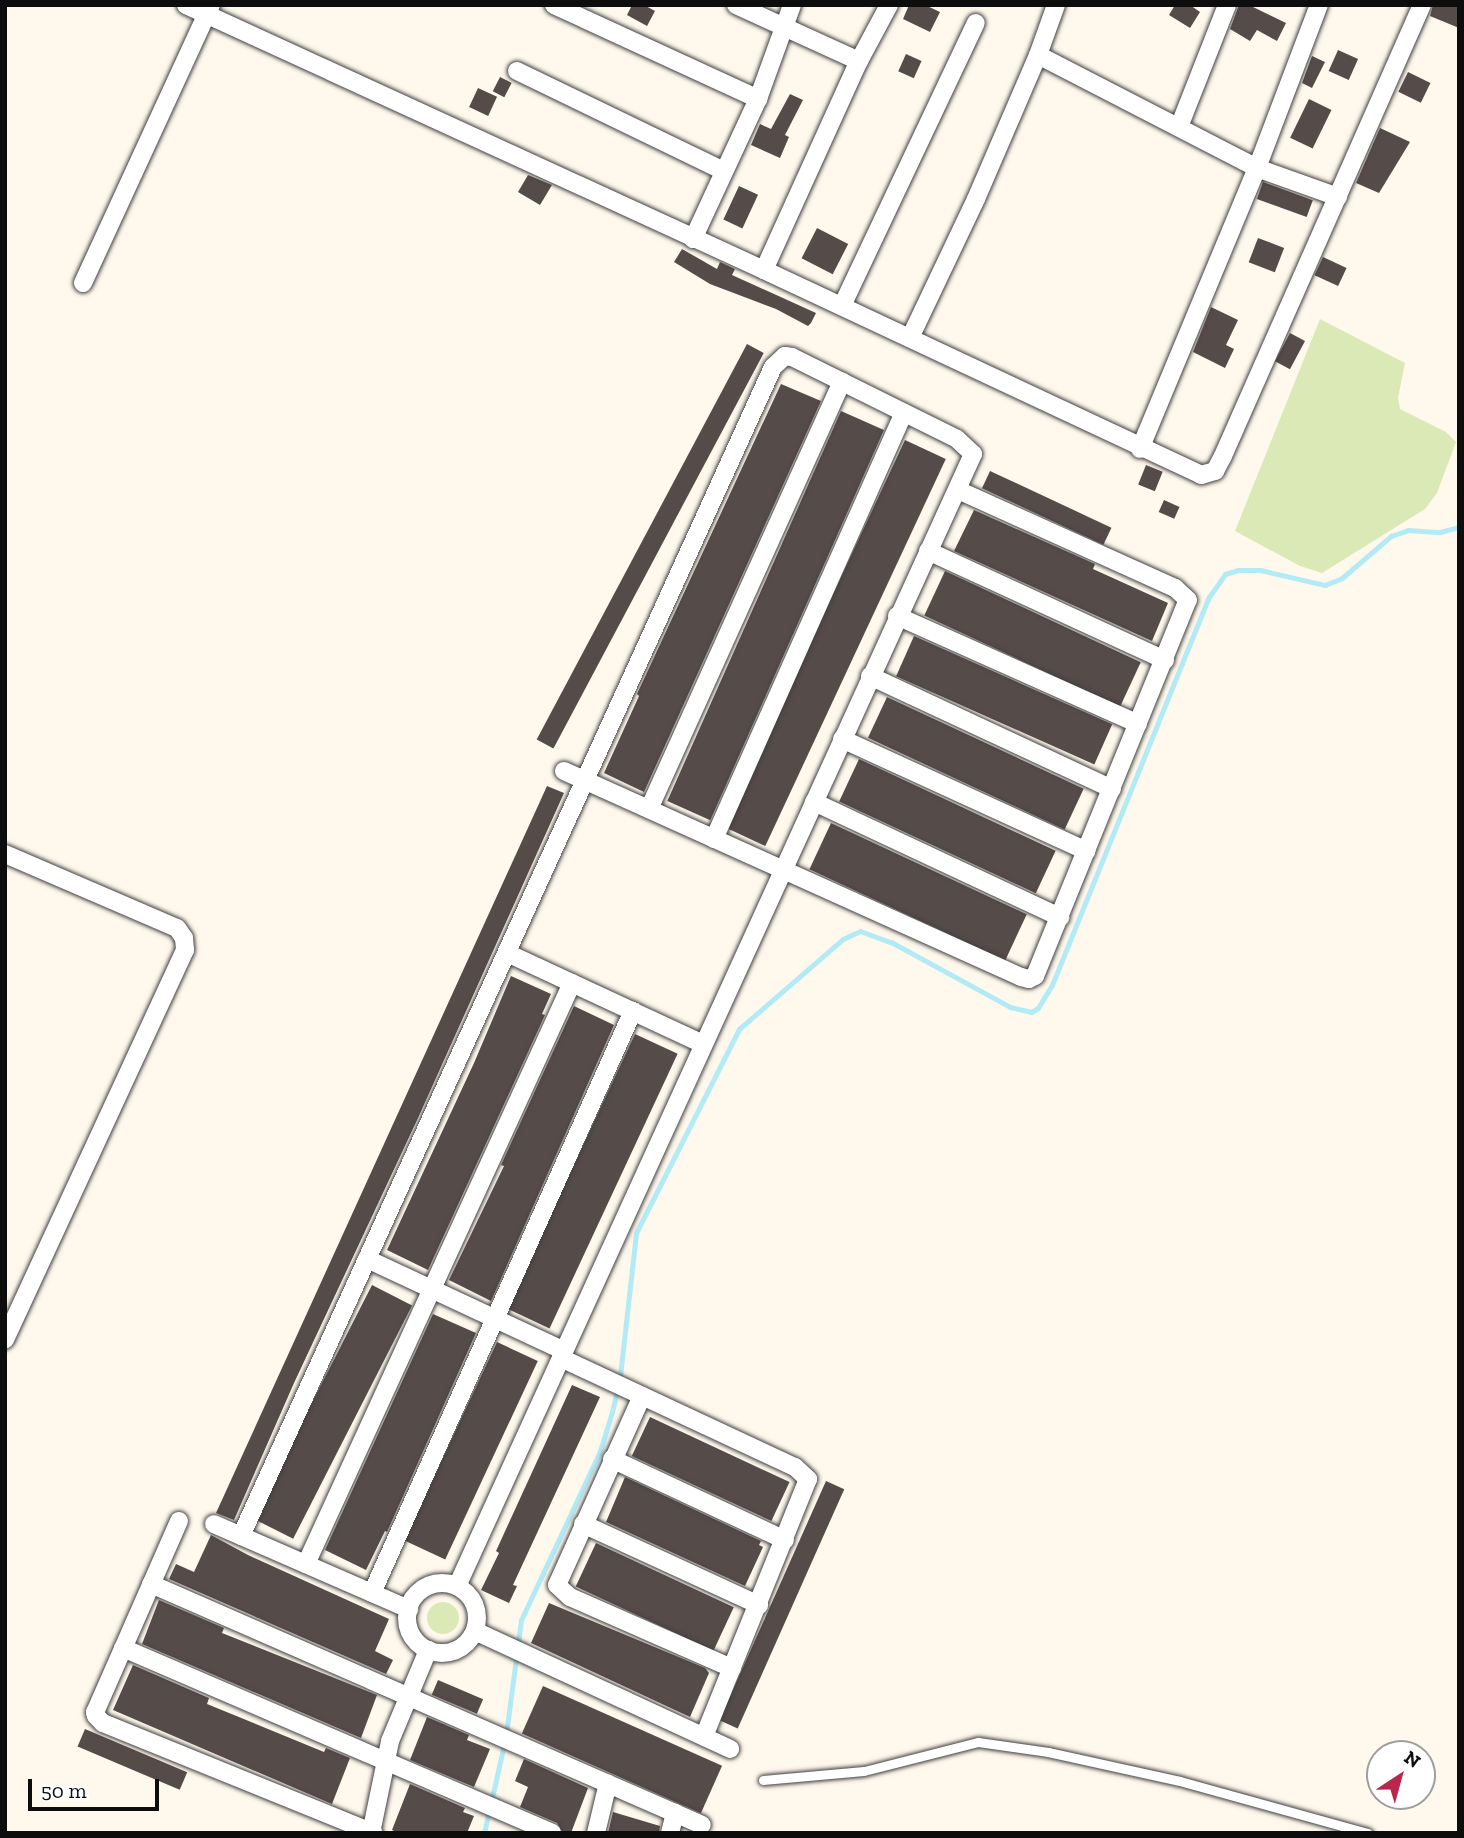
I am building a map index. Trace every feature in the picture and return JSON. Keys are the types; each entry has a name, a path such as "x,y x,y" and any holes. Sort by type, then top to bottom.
{"street":[{"path":"186,5 209,10 1200,475 1215,471 1422,5"},
{"path":"554,5 758,99"},
{"path":"736,5 859,61"},
{"path":"693,239 758,99 792,5"},
{"path":"764,270 859,61 889,5"},
{"path":"910,338 1038,55 1056,5"},
{"path":"1179,127 1227,5"},
{"path":"1140,449 1257,168 1319,5"},
{"path":"83,283 209,10"},
{"path":"842,306 976,23"},
{"path":"1038,55 1257,168 1338,197"},
{"path":"517,71 724,171"},
{"path":"241,1536 773,367 785,356 792,357 957,439 972,454 958,490 897,616 457,1586"},
{"path":"649,809 842,382"},
{"path":"714,838 904,413"},
{"path":"564,771 1028,979 1038,970 1188,600 1183,593 958,490"},
{"path":"928,551 1165,660"},
{"path":"897,616 1138,724"},
{"path":"870,676 1112,789"},
{"path":"842,739 1087,851"},
{"path":"814,802 1060,917"},
{"path":"5,854 177,928 184,938 185,950 5,1339"},
{"path":"507,953 703,1044"},
{"path":"306,1564 572,983"},
{"path":"372,1593 633,1011"},
{"path":"367,1259 495,1318 626,1389 804,1473 808,1486 704,1737"},
{"path":"626,1389 612,1459 558,1578 560,1591 733,1668"},
{"path":"612,1459 785,1540"},
{"path":"179,1521 95,1712 103,1723 372,1832 384,1761 407,1696 428,1650"},
{"path":"214,1524 409,1609"},
{"path":"583,1524 759,1605"},
{"path":"447,1583 457,1586 474,1604 478,1615 475,1631 463,1647 452,1653 428,1650 412,1636 407,1625 409,1609 416,1594 425,1587 447,1583"},
{"path":"151,1584 702,1825"},
{"path":"475,1631 730,1749"},
{"path":"123,1648 552,1833"},
{"path":"596,1833 608,1783"},
{"path":"670,1833 675,1813"}],"lane":[{"path":"763,1780 864,1771 978,1742 1048,1752 1180,1781 1368,1833"}],"green space":[{"path":"1320,319 1405,363 1398,398 1400,409 1446,432 1456,442 1437,493 1425,509 1322,573 1300,566 1235,531"},
{"path":"443,1602 454,1607 459,1618 454,1629 443,1634 432,1629 427,1618 432,1607"}],"building":[{"path":"632,5 644,5 655,11 647,26 627,15"},
{"path":"909,5 925,5 940,12 930,32 903,19"},
{"path":"1175,5 1190,5 1200,12 1190,28 1169,15"},
{"path":"1239,5 1249,5 1286,23 1277,41 1257,30 1250,41 1230,29"},
{"path":"1433,5 1459,5 1459,28 1430,16"},
{"path":"1338,50 1358,59 1349,80 1329,71"},
{"path":"906,54 922,61 914,78 898,71"},
{"path":"1312,56 1325,62 1312,88 1302,83"},
{"path":"1408,72 1430,83 1421,103 1398,92"},
{"path":"500,77 512,83 504,97 493,91"},
{"path":"478,88 497,97 488,116 469,107"},
{"path":"790,94 803,100 785,135 789,137 780,158 751,145 760,124 771,129"},
{"path":"1309,99 1331,110 1313,149 1290,138"},
{"path":"1380,128 1410,142 1379,193 1356,183"},
{"path":"528,175 552,185 540,205 518,192"},
{"path":"1263,182 1313,200 1307,217 1257,199"},
{"path":"739,186 758,195 742,228 723,220"},
{"path":"817,228 848,244 833,274 802,258"},
{"path":"1258,238 1284,248 1275,272 1249,262"},
{"path":"682,249 717,269 720,262 735,269 732,275 816,313 811,323 808,326 776,309 710,284 674,262"},
{"path":"1323,257 1347,268 1338,286 1315,275"},
{"path":"1211,307 1238,320 1226,345 1234,349 1225,368 1193,352"},
{"path":"1290,333 1305,341 1290,369 1275,361"},
{"path":"747,344 764,353 553,748 537,740"},
{"path":"781,384 821,401 644,792 604,773 639,696 637,694"},
{"path":"841,411 884,430 710,820 667,801"},
{"path":"905,440 946,459 765,846 725,827"},
{"path":"1146,465 1163,472 1155,491 1138,484"},
{"path":"990,471 1111,528 1103,545 982,488"},
{"path":"1164,500 1180,507 1174,519 1159,512"},
{"path":"974,510 1095,564 1093,569 1168,603 1152,641 954,551"},
{"path":"945,571 1141,662 1120,707 924,615"},
{"path":"914,636 1112,724 1094,764 896,676"},
{"path":"887,697 1084,789 1065,829 868,738"},
{"path":"859,759 1056,851 1036,893 839,802"},
{"path":"547,786 564,793 418,1118 294,1383 234,1520 216,1513"},
{"path":"831,823 1027,914 1005,961 809,869"},
{"path":"511,976 551,994 542,1014 545,1015 428,1270 387,1250 474,1063"},
{"path":"574,1006 614,1025 491,1301 449,1280 504,1166 501,1165"},
{"path":"635,1034 678,1054 550,1328 507,1309"},
{"path":"372,1285 412,1305 293,1539 253,1518"},
{"path":"433,1314 476,1333 387,1532 385,1531 366,1570 325,1550"},
{"path":"497,1342 538,1361 445,1559 404,1540"},
{"path":"572,1385 600,1397 513,1585 517,1586 509,1603 481,1590 499,1553 496,1551"},
{"path":"650,1417 790,1482 771,1521 632,1456"},
{"path":"625,1477 761,1541 759,1545 763,1547 745,1586 606,1522"},
{"path":"826,1481 844,1489 738,1728 719,1720"},
{"path":"211,1535 248,1555 389,1619 375,1651 393,1660 386,1674 169,1579 176,1564 194,1572"},
{"path":"596,1543 734,1607 713,1651 576,1587"},
{"path":"159,1600 224,1628 222,1633 377,1695 361,1738 142,1644"},
{"path":"549,1603 705,1668 709,1673 690,1717 531,1643"},
{"path":"133,1665 209,1698 207,1704 324,1752 326,1748 350,1758 332,1804 113,1710"},
{"path":"438,1680 483,1699 477,1714 432,1695"},
{"path":"543,1686 722,1766 701,1813 522,1734"},
{"path":"427,1717 469,1735 467,1740 490,1749 474,1787 410,1760"},
{"path":"85,1729 187,1772 180,1790 78,1746"},
{"path":"524,1759 588,1788 571,1833 563,1833 557,1823 520,1807 528,1787 515,1781"},
{"path":"410,1784 465,1808 463,1812 474,1816 467,1833 399,1833 392,1830"},
{"path":"613,1812 660,1826 659,1833 608,1833"}],"waterway":[{"path":"506,1734 521,1620 600,1451 612,1412 620,1376 636,1233 739,1029 843,939 860,931 891,942 1010,1007 1031,1012 1038,1008 1052,985 1209,597 1225,574 1238,570 1260,570 1325,585 1342,578 1391,536 1408,530 1440,532 1459,527"},
{"path":"484,1833 504,1744"}]}
